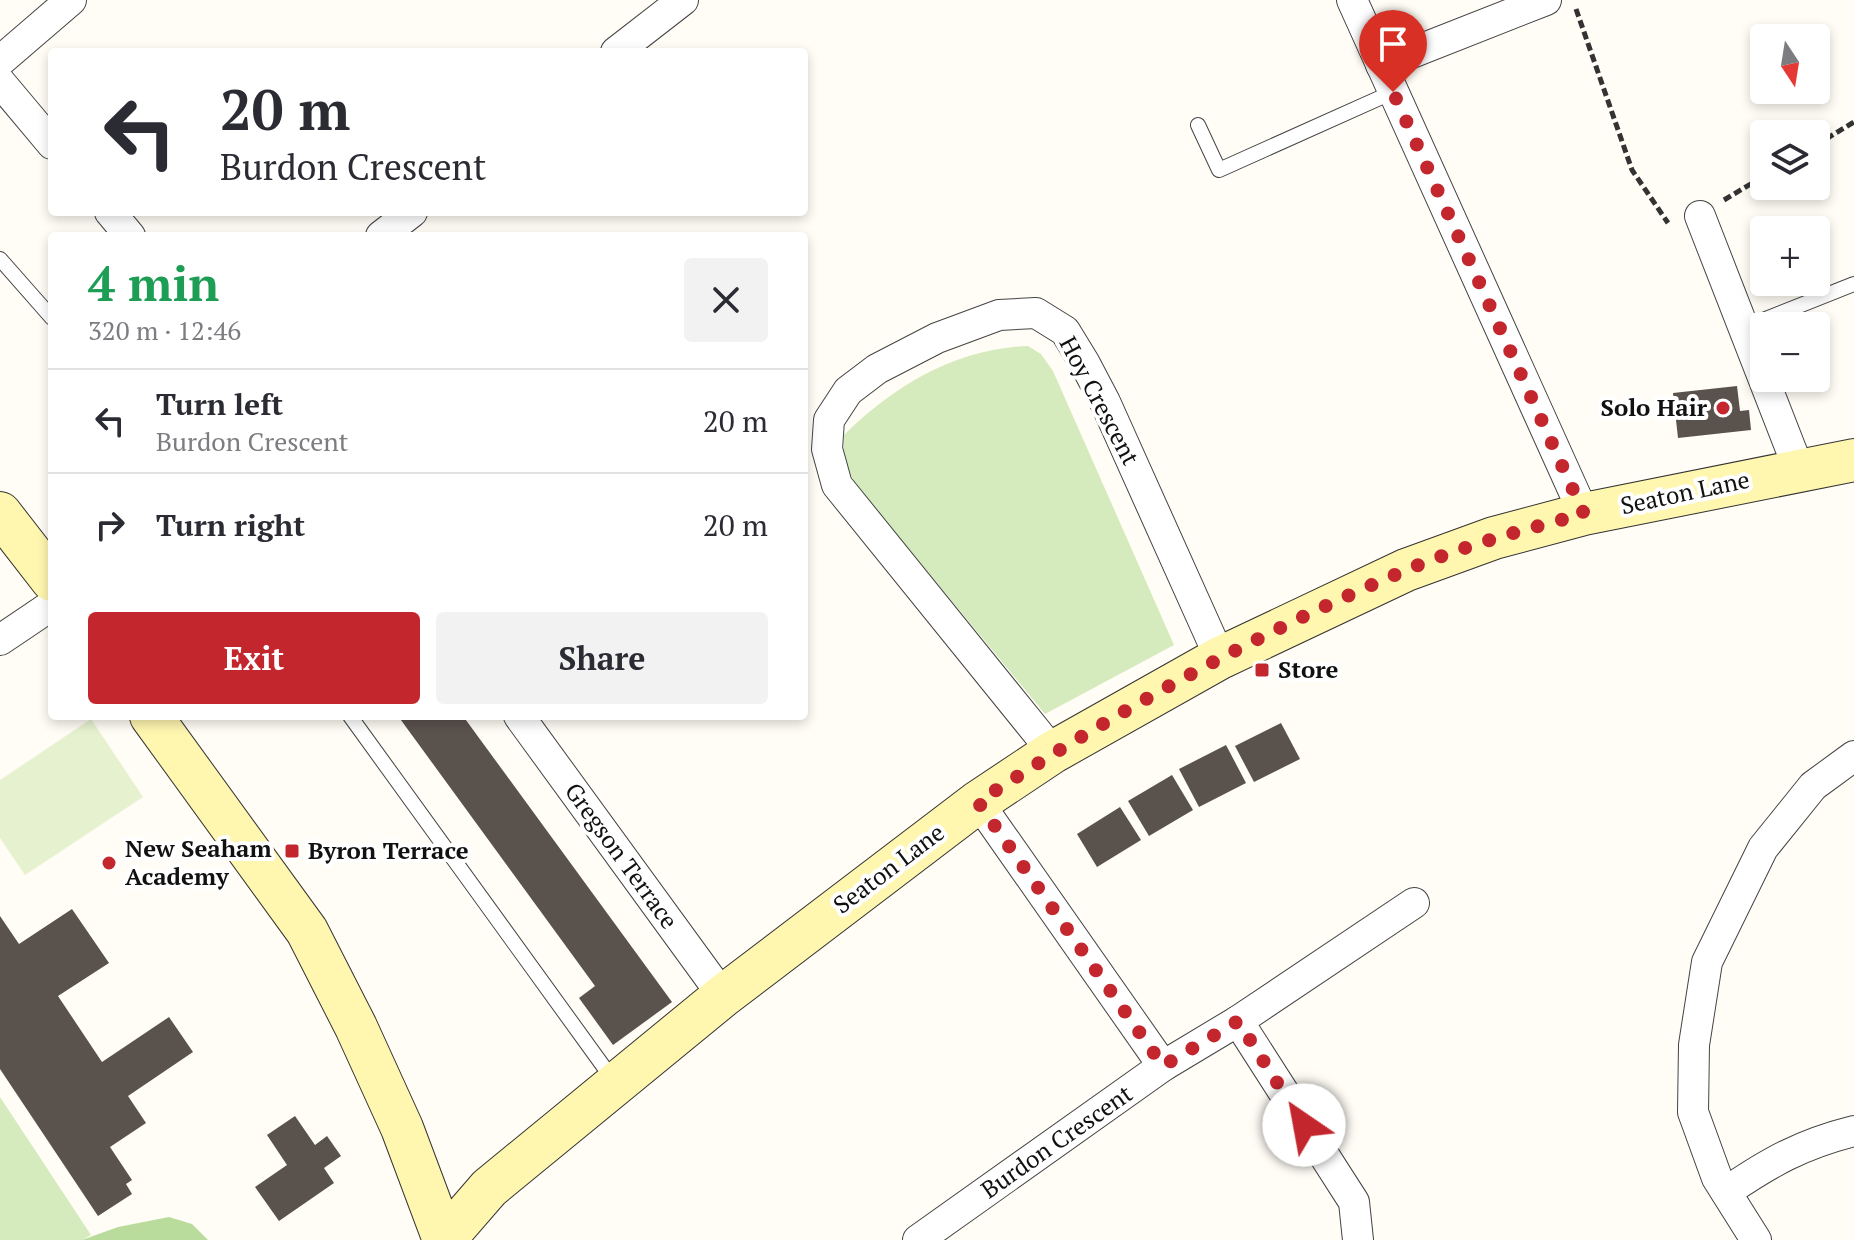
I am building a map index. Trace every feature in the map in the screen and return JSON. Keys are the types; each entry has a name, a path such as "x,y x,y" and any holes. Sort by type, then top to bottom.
{"main road":[{"name":"Seaton Lane","path":"444,1240 489,1188 723,996 978,802 1053,752 1220,658 1406,570 1494,538 1584,514 1854,460"},
{"path":"0,513 48,575"},
{"path":"154,720 307,931 356,1027 402,1128 444,1240"}],"street":[{"path":"0,61 71,0"},
{"path":"621,48 683,0"},
{"path":"1352,0 1584,514"},
{"path":"1387,78 1560,2"},
{"path":"0,82 48,139"},
{"path":"113,216 127,232"},
{"path":"386,232 407,216"},
{"path":"1700,216 1799,470"},
{"name":"Hoy Crescent","path":"1053,752 837,485 827,449 829,420 848,391 877,369 937,338 999,315 1036,313 1065,331 1105,402 1220,658"},
{"path":"0,640 48,608"},
{"name":"Gregson Terrace","path":"522,720 723,996"},
{"path":"1756,1240 1717,1178 1693,1112 1694,1045 1707,962 1763,848 1813,786 1854,756"},
{"path":"978,802 1163,1066"},
{"name":"Burdon Crescent","path":"918,1240 1163,1066 1238,1021 1414,903"},
{"path":"1238,1021 1354,1202 1358,1240"},
{"path":"1726,1192 1767,1164 1815,1140 1854,1131"}],"lane":[{"path":"1198,125 1219,170 1387,78"},
{"path":"0,259 48,313"},
{"path":"1743,328 1854,284"},
{"path":"353,720 617,1085"}],"path":[{"path":"1560,2 1632,170 1668,223 1700,216 1750,185"},
{"path":"1830,137 1854,122"}],"green space":[{"path":"1028,346 1041,354 1053,371 1174,645 1045,714 857,486 844,456 844,435 905,386 951,362 976,354"},
{"path":"92,720 143,797 25,875 0,838 0,780"},
{"path":"0,1097 91,1235 82,1240 0,1240"},
{"path":"169,1217 192,1224 208,1240 82,1240 118,1227"}],"building":[{"path":"1737,386 1740,411 1749,410 1751,430 1678,438 1673,393"},
{"path":"401,720 466,720 672,1002 613,1045 579,998 595,986"},
{"path":"1281,723 1300,759 1254,782 1235,746"},
{"path":"1226,745 1246,783 1199,807 1179,769"},
{"path":"1172,775 1193,810 1149,836 1128,801"},
{"path":"1120,807 1141,840 1097,867 1077,834"},
{"path":"72,909 109,963 58,996 102,1062 169,1017 193,1052 128,1096 146,1123 110,1147 132,1180 126,1184 132,1194 98,1216 0,1069 0,916 19,944"},
{"path":"295,1116 315,1145 327,1136 341,1156 324,1168 334,1183 279,1221 255,1187 287,1165 267,1135"}],"place":[{"name":"Solo Hair","path":"1723,408"},
{"name":"Store","path":"1262,670"},
{"name":"Byron Terrace","path":"292,851"},
{"name":"New Seaham Academy","path":"109,863"}],"route":[{"path":"1304,1125 1238,1021 1163,1066 978,802 1053,752 1247,645 1406,570 1494,538 1584,514 1393,92"}]}
